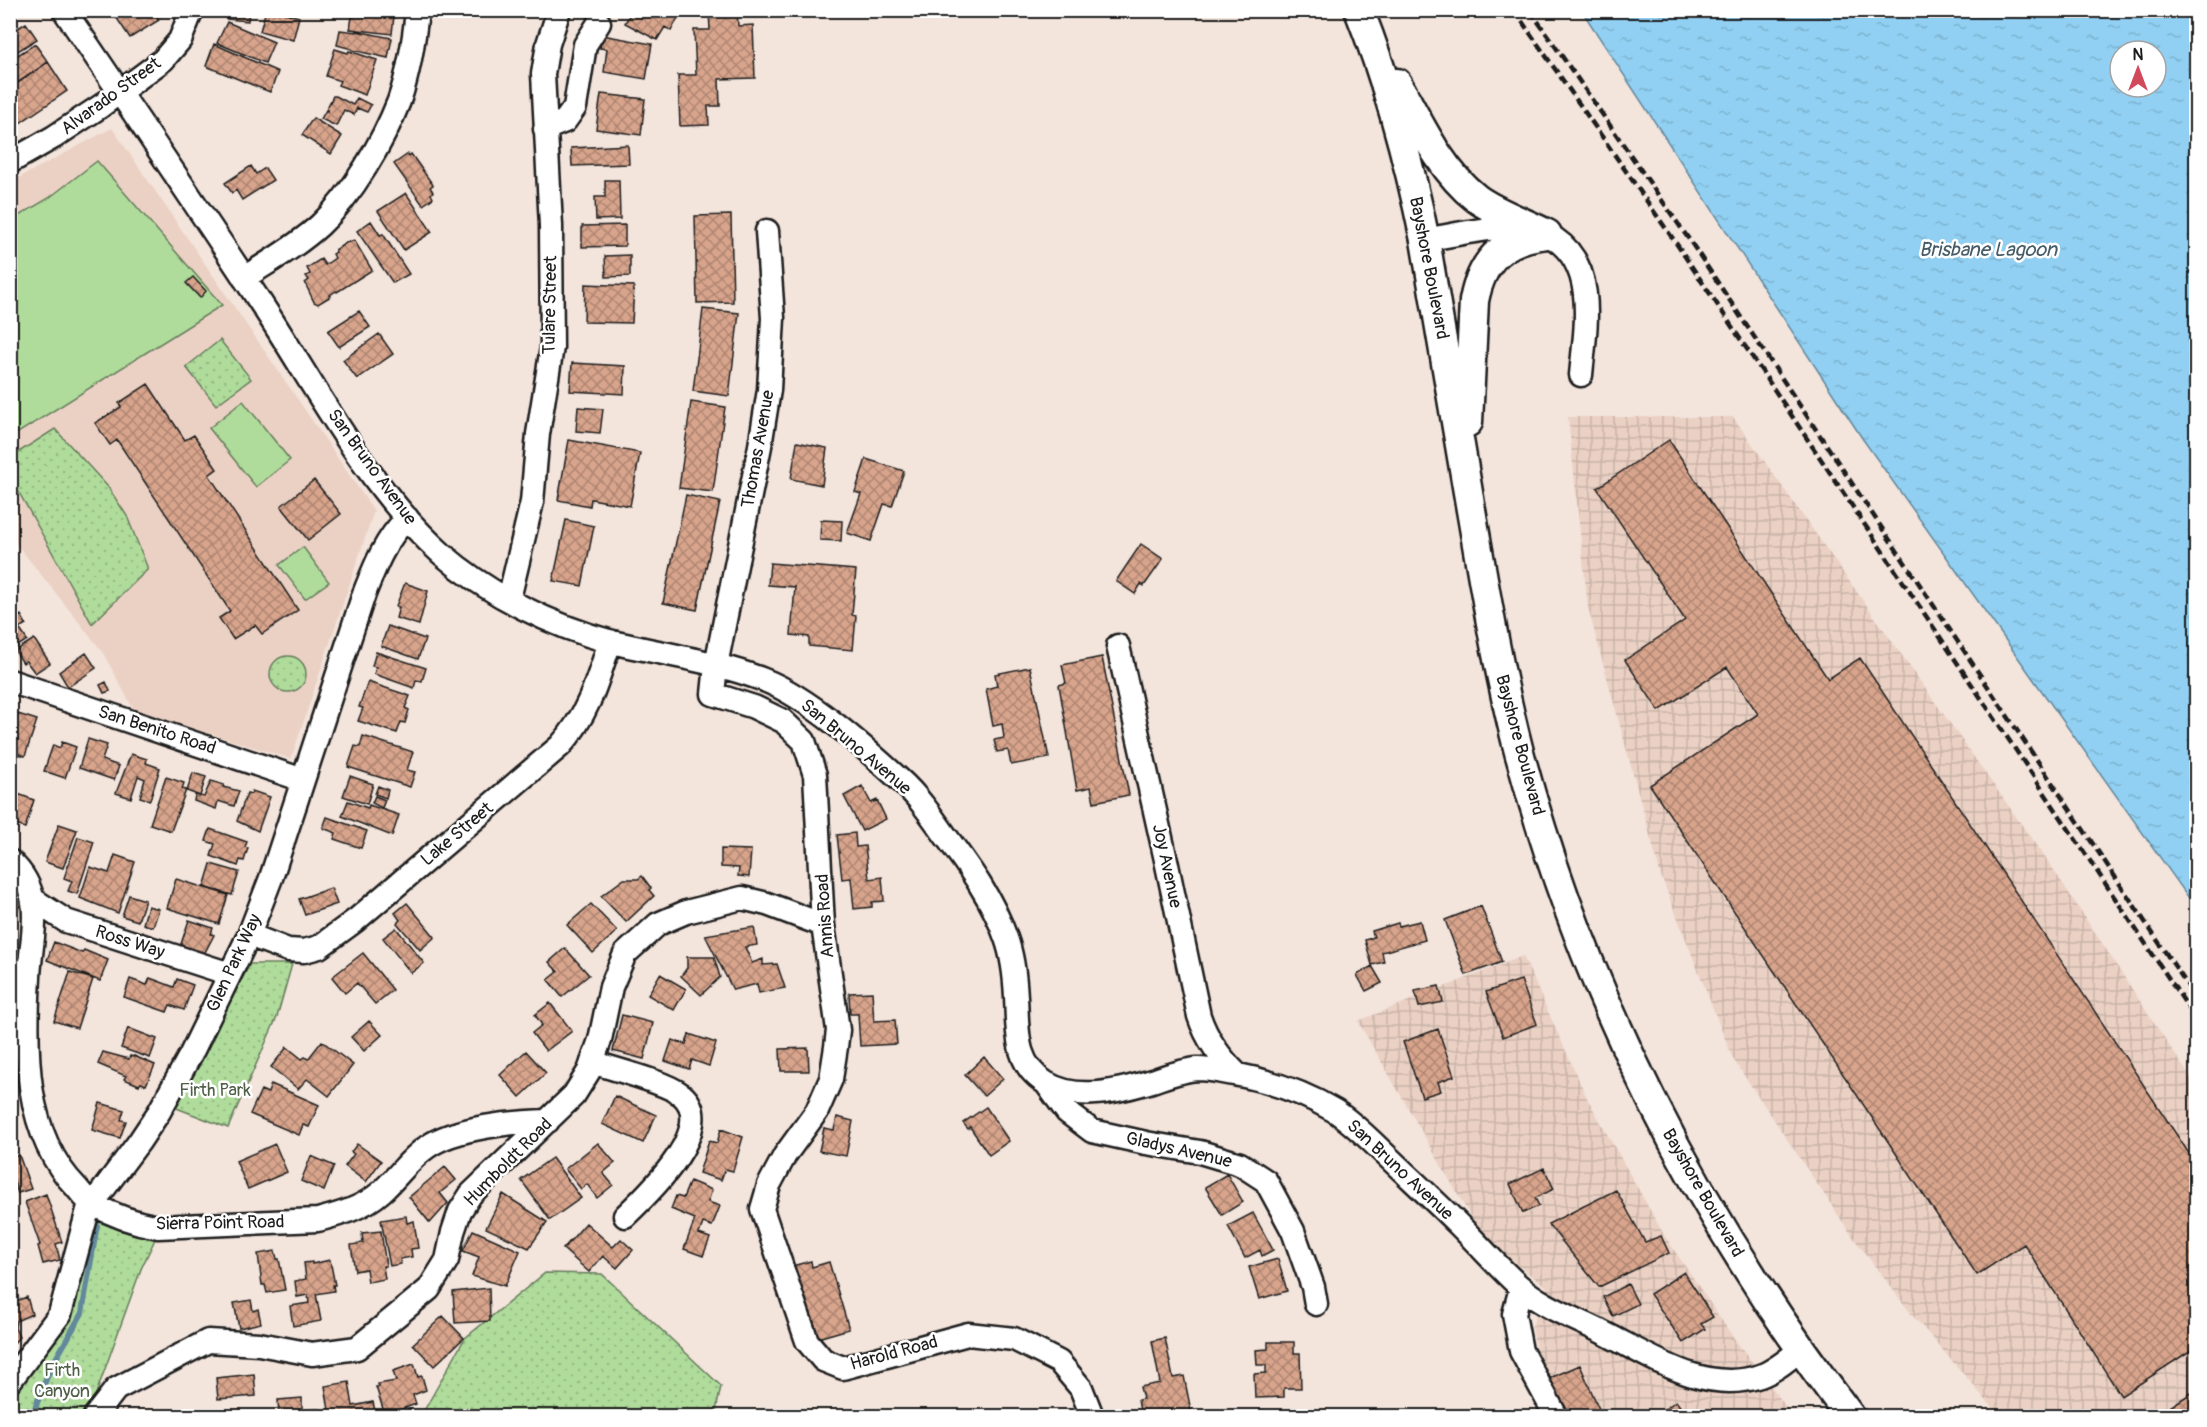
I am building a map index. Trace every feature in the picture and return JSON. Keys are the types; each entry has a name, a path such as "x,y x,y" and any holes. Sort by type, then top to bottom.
{"main road":[{"name":"Bayshore Boulevard","path":"1359,10 1392,106 1411,175 1425,240 1490,617 1513,727 1542,831 1583,947 1633,1064 1677,1151 1742,1262 1800,1350 1850,1416"},
{"path":"1370,38 1438,154 1465,189 1479,200 1547,234"},
{"path":"1465,476 1474,301 1478,283 1485,267 1497,252 1521,238 1547,234"}],"street":[{"name":"San Bruno Avenue","path":"64,10 363,460 407,518 446,557 492,590 572,629 610,641 716,665 764,680 791,693 900,779 922,804 969,867 1000,922 1014,970 1021,1054 1032,1071 1046,1083 1077,1094 1112,1091 1191,1070 1206,1069 1264,1079 1290,1088 1347,1120 1453,1218 1521,1288 1547,1305 1656,1361 1696,1376 1746,1379 1761,1376 1800,1350"},
{"name":"Alvarado Street","path":"10,162 121,93 170,53 188,25 192,10"},
{"path":"244,278 310,234 322,223 354,183 385,131 399,101 408,70 417,10"},
{"name":"Tulare Street","path":"509,599 532,502 538,434 552,347 551,226 543,74 548,44 559,10"},
{"path":"545,129 565,121 575,107 585,45 599,23"},
{"path":"1425,240 1514,226 1531,228 1563,244 1576,261 1583,278 1586,296 1581,375"},
{"name":"Thomas Avenue","path":"716,665 769,390 773,318 767,231"},
{"name":"Glen Park Way","path":"10,1381 60,1314 86,1216 92,1204 159,1112 191,1054 249,934 373,571 392,534 407,518"},
{"name":"Lake Street","path":"249,934 288,950 304,951 320,947 356,920 552,753 571,734 587,708 610,641"},
{"name":"Joy Avenue","path":"1118,646 1199,1016 1204,1033 1223,1061 1238,1075"},
{"name":"Annis Road","path":"716,665 713,694 754,707 783,721 804,741 815,775 823,925 838,1029 831,1079 817,1112 785,1155 769,1185 762,1209"},
{"name":"San Benito Road","path":"10,681 303,780"},
{"name":"Sierra Point Road","path":"10,861 25,878 34,900 27,1019 32,1090 39,1123 48,1148 69,1181 92,1204 134,1221 158,1227 318,1220 339,1215 371,1199 381,1192 416,1155 439,1140 512,1122 548,1121"},
{"name":"Humboldt Road","path":"95,1416 116,1389 207,1341 260,1344 312,1354 357,1348 429,1289 447,1260 460,1211 471,1194 574,1095 592,1062 600,1040 611,987 625,954 658,924 686,912 742,898 767,904 823,925"},
{"name":"Ross Way","path":"34,900 66,921 230,974"},
{"path":"592,1062 666,1086 688,1102 691,1117 690,1128 679,1156 669,1171 625,1216"},
{"name":"Gladys Avenue","path":"1046,1083 1067,1112 1092,1131 1200,1152 1240,1164 1266,1181 1293,1231 1313,1287 1316,1304"},
{"name":"Harold Road","path":"762,1209 807,1341 823,1360 843,1368 968,1334 1014,1339 1059,1362 1081,1388 1092,1416"},
{"path":"1521,1288 1514,1314 1521,1351 1556,1416"}],"shaded area":[{"path":"112,128 374,511 291,759 134,710 102,651 11,537 11,182"},
{"path":"1568,417 1733,417 2051,866 2196,1086 2196,1416 2000,1416 1913,1316 1855,1240 1733,1059 1661,876 1588,608"},
{"path":"1523,956 1587,1098 1664,1235 1733,1337 1793,1416 1566,1416 1539,1368 1532,1326 1547,1287 1516,1264 1475,1224 1358,1021"}],"green space":[{"path":"97,161 222,305 18,433 11,431 10,221 49,198"},
{"path":"220,340 251,379 216,405 186,367"},
{"path":"243,401 290,460 256,487 209,428"},
{"path":"55,429 108,487 127,516 148,569 92,624 11,478 11,457"},
{"path":"303,547 329,582 305,599 279,565"},
{"path":"288,656 301,661 306,674 301,687 288,692 275,687 270,674 275,661"},
{"name":"Firth Park","path":"250,964 292,964 277,1017 228,1128 174,1107"},
{"name":"Firth Canyon","path":"96,1213 157,1235 141,1269 88,1416 11,1416 11,1391"},
{"path":"545,1273 602,1274 721,1386 715,1416 421,1416 465,1338"}],"water":[{"name":"Brisbane Lagoon","path":"1582,11 2196,11 2196,908 1862,438"}],"building":[{"path":"125,10 153,10 159,20 130,38 116,17"},
{"path":"228,10 249,10 248,21 227,19"},
{"path":"266,10 275,10 299,17 293,40 260,31"},
{"path":"632,10 669,10 679,16 671,31 665,27 657,40 625,23"},
{"path":"737,10 738,26 753,25 755,78 719,79 720,106 708,106 709,125 680,126 678,75 696,75 694,30 710,30 709,11"},
{"path":"353,11 394,16 392,34 350,29"},
{"path":"10,14 16,22 10,26"},
{"path":"227,22 274,42 265,63 217,43"},
{"path":"26,23 37,39 10,56 10,33"},
{"path":"340,30 392,38 388,58 337,45"},
{"path":"602,35 652,44 646,79 604,72 607,49 600,48"},
{"path":"35,44 48,62 18,83 13,75 10,77 10,60"},
{"path":"214,44 278,72 270,92 206,66"},
{"path":"335,49 377,60 365,95 338,85 340,81 326,76"},
{"path":"48,62 67,91 17,125 10,114 10,88"},
{"path":"601,94 645,99 641,135 596,129"},
{"path":"333,96 353,105 357,98 371,105 367,112 357,108 354,115 344,110 336,126 321,119"},
{"path":"313,118 342,136 331,154 302,135"},
{"path":"628,145 629,164 572,166 571,148"},
{"path":"408,154 409,156 411,154 433,185 430,187 433,198 423,205 394,164"},
{"path":"251,166 256,174 265,168 273,180 242,200 236,190 232,193 225,183"},
{"path":"605,180 619,180 620,219 596,220 595,197 605,197"},
{"path":"406,193 432,232 404,250 378,211"},
{"path":"731,215 733,302 697,303 695,216"},
{"path":"371,221 380,235 383,234 409,274 393,283 357,231"},
{"path":"625,225 625,246 582,247 582,226"},
{"path":"354,240 372,270 318,304 314,302 305,283 309,280 306,276 310,274 307,268 321,259 325,265 335,258 333,254 335,250"},
{"path":"630,255 630,276 606,277 605,256"},
{"path":"193,277 206,291 200,298 186,283"},
{"path":"585,284 634,286 632,323 584,322"},
{"path":"703,309 739,313 729,396 693,391"},
{"path":"359,311 370,327 339,347 328,331"},
{"path":"379,334 393,354 357,379 343,360"},
{"path":"572,363 625,366 624,394 570,391"},
{"path":"148,384 185,440 194,435 217,469 209,475 298,610 262,634 255,625 233,639 219,618 230,611 117,440 110,445 95,423 121,407 119,403"},
{"path":"691,402 725,407 713,492 679,488"},
{"path":"578,407 603,409 600,433 576,431"},
{"path":"569,440 640,453 630,506 591,499 590,506 558,500"},
{"path":"1669,440 1828,679 1860,658 2196,1164 2196,1347 2121,1396 2024,1244 1977,1275 1650,785 1758,714 1727,667 1659,711 1625,660 1685,620 1597,488"},
{"path":"797,442 827,448 822,485 791,479"},
{"path":"866,459 904,471 892,506 884,504 871,541 847,533 861,494 855,492"},
{"path":"314,480 341,514 308,540 281,506"},
{"path":"686,495 720,502 697,610 663,603"},
{"path":"566,520 594,526 582,586 553,581"},
{"path":"821,520 842,521 841,541 820,540"},
{"path":"1141,544 1163,559 1144,586 1141,584 1135,594 1116,581"},
{"path":"770,563 856,570 852,615 856,616 853,650 809,646 809,637 791,635 795,587 768,585"},
{"path":"405,583 428,591 419,625 396,618 399,607 396,606"},
{"path":"21,615 26,624 19,628 27,640 10,651 10,622"},
{"path":"388,626 425,639 418,659 381,646"},
{"path":"34,639 50,663 35,673 26,661 23,663 15,651"},
{"path":"376,652 426,668 422,681 416,680 414,688 374,674 376,667 372,666"},
{"path":"86,653 96,668 68,687 59,672"},
{"path":"1102,657 1129,795 1094,802 1091,787 1077,790 1059,685 1066,683 1062,665"},
{"path":"1030,667 1049,758 1011,765 1008,750 997,752 994,740 1004,738 1002,724 993,726 986,689 997,686 995,674"},
{"path":"106,682 110,691 104,693 100,685"},
{"path":"368,682 410,696 405,708 409,710 405,723 401,722 397,733 358,721 363,708 359,707"},
{"path":"10,708 15,709 10,724"},
{"path":"18,714 37,720 25,756 10,751 10,738"},
{"path":"363,736 413,752 407,770 415,772 410,787 348,767 355,746 360,747"},
{"path":"88,739 107,745 102,760 119,766 114,780 79,768"},
{"path":"62,742 76,747 65,778 44,771 53,745 60,748"},
{"path":"131,754 147,759 146,763 160,768 150,800 140,797 145,779 138,776 131,798 116,793"},
{"path":"193,773 206,777 200,796 187,791"},
{"path":"350,776 373,784 367,804 343,796"},
{"path":"166,777 184,783 182,789 186,790 171,831 150,824"},
{"path":"211,781 239,791 234,806 218,801 216,809 194,801 195,795 204,797"},
{"path":"378,786 388,790 386,798 375,794"},
{"path":"862,786 871,803 877,800 886,819 862,831 844,796"},
{"path":"10,791 34,800 25,828 10,823"},
{"path":"252,791 270,797 258,831 237,821 247,793 251,794"},
{"path":"375,796 385,800 382,808 372,803"},
{"path":"348,801 399,815 392,836 342,816"},
{"path":"327,817 367,831 361,848 334,839 336,833 323,828"},
{"path":"59,824 77,830 63,868 45,862"},
{"path":"210,829 247,842 245,847 248,848 244,861 240,860 238,866 211,856 215,844 206,841"},
{"path":"855,833 856,847 865,846 869,879 882,877 884,901 872,902 872,907 854,909 851,878 842,879 837,835"},
{"path":"78,837 94,842 77,894 68,891 72,881 64,878"},
{"path":"721,849 751,850 749,877 738,876 739,868 721,867"},
{"path":"115,855 135,862 118,913 80,898 90,867 109,873"},
{"path":"211,864 239,872 232,895 204,887"},
{"path":"642,876 654,896 626,922 601,896 624,879 638,879"},
{"path":"176,879 228,895 219,924 167,908"},
{"path":"331,888 337,904 305,915 299,899"},
{"path":"10,889 16,891 21,904 11,920"},
{"path":"129,895 145,900 138,921 122,916"},
{"path":"407,903 435,937 420,950 397,923 400,920 395,913"},
{"path":"591,904 617,931 593,953 567,925"},
{"path":"148,906 159,909 153,927 143,924"},
{"path":"1481,906 1502,962 1466,975 1445,920"},
{"path":"189,920 213,928 211,934 214,935 204,954 180,947"},
{"path":"1420,921 1425,940 1382,952 1384,962 1372,965 1365,940 1374,937 1372,931 1398,923 1399,926"},
{"path":"754,927 757,945 745,947 752,963 763,959 763,965 777,964 785,988 759,993 757,984 733,990 705,935"},
{"path":"396,928 424,963 411,973 383,938"},
{"path":"54,942 82,953 84,950 108,960 100,981 47,960"},
{"path":"565,948 589,975 562,997 548,980 558,972 549,962"},
{"path":"363,953 393,990 375,1004 357,983 345,993 332,977"},
{"path":"687,957 714,957 720,977 701,995 681,976 687,968"},
{"path":"1372,966 1382,983 1366,991 1357,975"},
{"path":"70,972 93,979 77,1028 54,1021"},
{"path":"660,974 686,989 674,1010 648,995"},
{"path":"150,978 174,987 177,979 193,985 184,1010 170,1005 167,1012 124,997 130,979 147,985"},
{"path":"1521,980 1537,1024 1503,1037 1486,992"},
{"path":"1439,986 1443,1002 1419,1007 1415,991"},
{"path":"872,992 874,1021 895,1020 897,1044 860,1046 858,1014 850,1014 849,993"},
{"path":"550,1003 572,1031 546,1051 532,1033 542,1025 535,1015"},
{"path":"622,1015 653,1023 644,1059 613,1051"},
{"path":"369,1021 382,1035 364,1051 351,1037"},
{"path":"128,1028 157,1039 150,1058 121,1048"},
{"path":"1438,1029 1454,1076 1438,1082 1441,1091 1422,1097 1403,1042"},
{"path":"689,1034 716,1043 709,1066 692,1060 689,1069 665,1061 672,1040 686,1044"},
{"path":"322,1041 353,1065 329,1096 307,1079 298,1089 271,1067 287,1047 302,1059 305,1057 308,1059"},
{"path":"808,1048 809,1071 781,1071 780,1049"},
{"path":"526,1051 546,1073 520,1097 500,1075"},
{"path":"103,1052 129,1059 130,1056 134,1056 155,1065 146,1085 141,1083 139,1085 124,1079 126,1076 98,1064"},
{"path":"984,1057 1003,1079 984,1096 965,1075"},
{"path":"271,1084 319,1105 309,1127 303,1125 299,1135 250,1114 261,1090 268,1093"},
{"path":"615,1096 656,1115 643,1143 602,1124"},
{"path":"100,1103 124,1110 121,1120 126,1121 120,1138 92,1130"},
{"path":"986,1107 1009,1141 989,1155 970,1127 968,1129 963,1123"},
{"path":"837,1117 853,1121 846,1156 819,1151 824,1128 834,1130"},
{"path":"10,1128 16,1147 10,1149"},
{"path":"721,1129 743,1137 733,1171 725,1169 721,1180 699,1173 709,1141 717,1143"},
{"path":"598,1143 615,1163 603,1173 613,1185 597,1198 587,1184 581,1189 565,1169"},
{"path":"275,1144 287,1172 248,1189 236,1161"},
{"path":"357,1144 381,1161 366,1182 345,1166 354,1154 351,1152"},
{"path":"19,1155 31,1189 18,1193 13,1179 10,1180 10,1158"},
{"path":"311,1156 334,1166 324,1191 301,1181"},
{"path":"552,1158 581,1198 550,1220 521,1180"},
{"path":"445,1167 456,1180 440,1193 448,1203 430,1223 409,1197"},
{"path":"1544,1168 1554,1189 1535,1198 1539,1206 1523,1213 1510,1184"},
{"path":"1227,1174 1243,1202 1222,1215 1205,1187"},
{"path":"690,1181 712,1190 708,1202 720,1206 712,1226 703,1223 699,1234 710,1238 703,1256 684,1249 695,1219 671,1209 676,1196 683,1198"},
{"path":"1616,1190 1645,1242 1661,1236 1669,1253 1599,1287 1548,1224"},
{"path":"46,1194 62,1242 56,1244 60,1260 43,1264 38,1246 40,1245 25,1202"},
{"path":"503,1194 547,1222 529,1248 486,1228"},
{"path":"1253,1213 1273,1250 1262,1256 1260,1250 1245,1258 1228,1226"},
{"path":"406,1216 407,1223 414,1221 418,1248 411,1249 412,1257 400,1259 401,1264 390,1266 381,1220"},
{"path":"586,1223 613,1247 621,1239 633,1250 617,1268 603,1256 589,1272 563,1249"},
{"path":"473,1230 520,1251 505,1286 472,1276 479,1257 463,1251"},
{"path":"381,1231 386,1266 383,1266 385,1279 368,1282 366,1269 355,1271 351,1245 363,1243 362,1233"},
{"path":"275,1251 279,1259 285,1290 267,1293 265,1285 262,1285 258,1254"},
{"path":"1278,1259 1287,1291 1259,1299 1249,1267"},
{"path":"330,1260 334,1291 316,1294 321,1321 293,1326 290,1306 309,1303 308,1295 297,1297 295,1281 306,1279 304,1263 312,1262 312,1264"},
{"path":"811,1261 812,1267 829,1262 849,1329 814,1339 792,1266"},
{"path":"1684,1272 1713,1317 1701,1324 1705,1329 1683,1343 1650,1294"},
{"path":"1628,1284 1638,1304 1613,1316 1603,1297"},
{"path":"489,1288 490,1321 455,1323 453,1292"},
{"path":"27,1297 32,1314 16,1321 15,1328 19,1337 10,1348 10,1303"},
{"path":"251,1300 253,1311 258,1309 261,1323 239,1328 234,1303"},
{"path":"443,1316 464,1338 434,1366 413,1344"},
{"path":"1165,1338 1173,1378 1184,1376 1192,1416 1141,1416 1138,1400 1143,1399 1140,1387 1160,1383 1152,1341"},
{"path":"1268,1342 1294,1342 1294,1353 1300,1353 1301,1388 1284,1388 1284,1397 1255,1398 1254,1374 1266,1373 1266,1365 1257,1365 1256,1350 1268,1349"},
{"path":"414,1364 418,1377 422,1376 426,1390 413,1395 416,1404 385,1415 376,1387 379,1387 378,1384 396,1381 393,1371"},
{"path":"1580,1365 1602,1416 1567,1416 1550,1378"},
{"path":"254,1374 256,1396 218,1399 216,1378"},
{"path":"349,1382 353,1406 373,1402 376,1416 330,1416 325,1386"},
{"path":"2196,1390 2196,1416 2156,1416"},
{"path":"302,1398 302,1410 319,1409 319,1416 279,1416 278,1400"},
{"path":"1676,1401 1687,1416 1655,1416"},
{"path":"1003,1411 1006,1416 992,1416"}],"waterway":[{"path":"32,1416 50,1369 82,1313 97,1225"}],"railway":[{"path":"1514,10 1678,246 2196,1019"},
{"path":"1530,10 1688,238 2196,998"}]}
